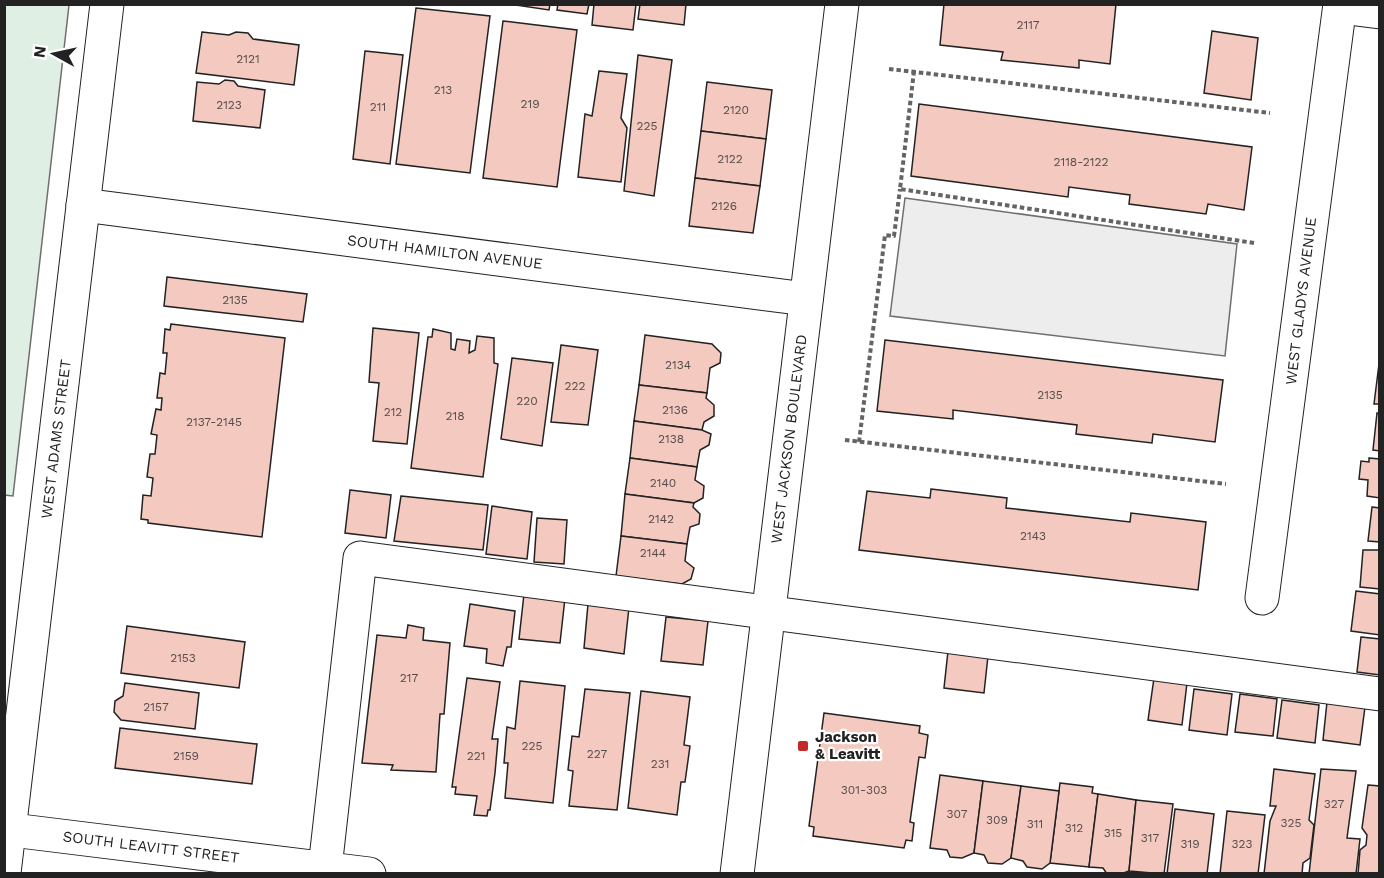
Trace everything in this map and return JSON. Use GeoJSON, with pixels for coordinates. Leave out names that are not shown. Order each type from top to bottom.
{"type":"FeatureCollection","features":[{"type":"Feature","properties":{"kind":"street","name":"WEST ADAMS STREET"},"geometry":{"type":"LineString","coordinates":[[4,873],[7,830],[107,4]]}},
{"type":"Feature","properties":{"kind":"street","name":"WEST JACKSON BOULEVARD"},"geometry":{"type":"LineString","coordinates":[[737,873],[842,4]]}},
{"type":"Feature","properties":{"kind":"street"},"geometry":{"type":"LineString","coordinates":[[1340,6],[1380,12]]}},
{"type":"Feature","properties":{"kind":"street","name":"WEST GLADYS AVENUE"},"geometry":{"type":"LineString","coordinates":[[1262,598],[1340,6]]}},
{"type":"Feature","properties":{"kind":"street","name":"SOUTH HAMILTON AVENUE"},"geometry":{"type":"LineString","coordinates":[[83,204],[806,299]]}},
{"type":"Feature","properties":{"kind":"street"},"geometry":{"type":"LineString","coordinates":[[325,868],[360,558],[1380,694]]}},
{"type":"Feature","properties":{"kind":"street","name":"SOUTH LEAVITT STREET"},"geometry":{"type":"LineString","coordinates":[[7,830],[369,873]]}},
{"type":"Feature","properties":{"kind":"path"},"geometry":{"type":"LineString","coordinates":[[889,69],[1270,113]]}},
{"type":"Feature","properties":{"kind":"path"},"geometry":{"type":"LineString","coordinates":[[859,442],[885,235],[894,236],[914,71]]}},
{"type":"Feature","properties":{"kind":"path"},"geometry":{"type":"LineString","coordinates":[[900,189],[1254,243]]}},
{"type":"Feature","properties":{"kind":"path"},"geometry":{"type":"LineString","coordinates":[[845,440],[1226,484]]}},
{"type":"Feature","properties":{"kind":"green space"},"geometry":{"type":"Polygon","coordinates":[[[5,4],[69,5],[13,496],[4,495],[5,4]]]}},
{"type":"Feature","properties":{"kind":"shaded area"},"geometry":{"type":"Polygon","coordinates":[[[905,198],[1237,244],[1225,356],[890,316],[905,198]]]}},
{"type":"Feature","properties":{"kind":"building"},"geometry":{"type":"Polygon","coordinates":[[[509,4],[550,4],[549,10],[509,4]]]}},
{"type":"Feature","properties":{"kind":"building"},"geometry":{"type":"Polygon","coordinates":[[[558,4],[589,4],[587,14],[557,10],[558,4]]]}},
{"type":"Feature","properties":{"kind":"building"},"geometry":{"type":"Polygon","coordinates":[[[594,4],[636,4],[633,30],[592,25],[594,4]]]}},
{"type":"Feature","properties":{"kind":"building"},"geometry":{"type":"Polygon","coordinates":[[[640,4],[686,4],[684,25],[638,19],[640,4]]]}},
{"type":"Feature","properties":{"kind":"building"},"geometry":{"type":"Polygon","coordinates":[[[944,4],[1116,4],[1110,64],[1079,60],[1079,68],[1001,60],[1003,52],[940,45],[944,4]]]}},
{"type":"Feature","properties":{"kind":"building"},"geometry":{"type":"Polygon","coordinates":[[[416,8],[490,16],[470,173],[396,164],[416,8]]]}},
{"type":"Feature","properties":{"kind":"building"},"geometry":{"type":"Polygon","coordinates":[[[503,21],[577,30],[557,187],[483,178],[503,21]]]}},
{"type":"Feature","properties":{"kind":"building"},"geometry":{"type":"Polygon","coordinates":[[[1212,31],[1258,38],[1251,100],[1204,93],[1212,31]]]}},
{"type":"Feature","properties":{"kind":"building"},"geometry":{"type":"Polygon","coordinates":[[[202,32],[229,35],[236,32],[248,33],[253,39],[299,45],[294,85],[196,73],[202,32]]]}},
{"type":"Feature","properties":{"kind":"building"},"geometry":{"type":"Polygon","coordinates":[[[365,51],[403,55],[390,164],[353,159],[365,51]]]}},
{"type":"Feature","properties":{"kind":"building"},"geometry":{"type":"Polygon","coordinates":[[[638,55],[672,60],[654,196],[624,191],[638,55]]]}},
{"type":"Feature","properties":{"kind":"building"},"geometry":{"type":"Polygon","coordinates":[[[599,71],[627,74],[621,118],[627,128],[621,182],[578,177],[585,114],[592,116],[599,71]]]}},
{"type":"Feature","properties":{"kind":"building"},"geometry":{"type":"Polygon","coordinates":[[[225,80],[234,81],[238,86],[265,90],[260,128],[193,121],[197,82],[219,84],[225,80]]]}},
{"type":"Feature","properties":{"kind":"building"},"geometry":{"type":"Polygon","coordinates":[[[707,82],[772,90],[766,139],[701,131],[707,82]]]}},
{"type":"Feature","properties":{"kind":"building"},"geometry":{"type":"Polygon","coordinates":[[[919,104],[1252,147],[1244,210],[1208,204],[1206,214],[1129,204],[1130,195],[1069,187],[1068,197],[911,176],[919,104]]]}},
{"type":"Feature","properties":{"kind":"building"},"geometry":{"type":"Polygon","coordinates":[[[701,131],[766,139],[760,186],[695,178],[701,131]]]}},
{"type":"Feature","properties":{"kind":"building"},"geometry":{"type":"Polygon","coordinates":[[[695,178],[760,186],[753,233],[689,226],[695,178]]]}},
{"type":"Feature","properties":{"kind":"building"},"geometry":{"type":"Polygon","coordinates":[[[167,277],[307,294],[303,322],[164,306],[167,277]]]}},
{"type":"Feature","properties":{"kind":"building"},"geometry":{"type":"Polygon","coordinates":[[[171,324],[285,338],[262,537],[148,523],[148,520],[141,519],[143,495],[151,496],[153,478],[147,477],[150,454],[155,454],[157,435],[151,434],[156,409],[161,410],[162,398],[157,398],[160,373],[165,374],[167,353],[163,353],[165,329],[170,330],[171,324]]]}},
{"type":"Feature","properties":{"kind":"building"},"geometry":{"type":"Polygon","coordinates":[[[373,328],[419,333],[407,444],[373,441],[379,383],[369,382],[373,328]]]}},
{"type":"Feature","properties":{"kind":"building"},"geometry":{"type":"Polygon","coordinates":[[[433,329],[451,333],[451,349],[455,350],[457,339],[470,341],[469,353],[475,350],[477,336],[494,338],[494,363],[498,364],[483,477],[411,468],[428,337],[432,337],[433,329]]]}},
{"type":"Feature","properties":{"kind":"building"},"geometry":{"type":"Polygon","coordinates":[[[645,335],[712,344],[721,353],[720,363],[710,368],[707,393],[639,385],[645,335]]]}},
{"type":"Feature","properties":{"kind":"building"},"geometry":{"type":"Polygon","coordinates":[[[885,340],[1223,380],[1215,442],[1153,434],[1152,443],[1076,434],[1077,425],[953,410],[953,419],[877,411],[885,340]]]}},
{"type":"Feature","properties":{"kind":"building"},"geometry":{"type":"Polygon","coordinates":[[[561,345],[598,350],[588,425],[551,422],[561,345]]]}},
{"type":"Feature","properties":{"kind":"building"},"geometry":{"type":"Polygon","coordinates":[[[512,358],[553,363],[542,446],[501,439],[512,358]]]}},
{"type":"Feature","properties":{"kind":"building"},"geometry":{"type":"Polygon","coordinates":[[[1379,364],[1380,404],[1374,404],[1379,364]]]}},
{"type":"Feature","properties":{"kind":"building"},"geometry":{"type":"Polygon","coordinates":[[[639,385],[707,393],[706,398],[714,405],[714,416],[704,422],[702,430],[634,421],[639,385]]]}},
{"type":"Feature","properties":{"kind":"building"},"geometry":{"type":"Polygon","coordinates":[[[1377,413],[1380,414],[1380,451],[1373,450],[1377,413]]]}},
{"type":"Feature","properties":{"kind":"building"},"geometry":{"type":"Polygon","coordinates":[[[634,421],[702,430],[711,434],[709,445],[700,450],[697,467],[630,458],[634,421]]]}},
{"type":"Feature","properties":{"kind":"building"},"geometry":{"type":"Polygon","coordinates":[[[630,458],[697,467],[695,480],[704,486],[703,498],[694,503],[625,494],[630,458]]]}},
{"type":"Feature","properties":{"kind":"building"},"geometry":{"type":"Polygon","coordinates":[[[1369,458],[1380,459],[1380,498],[1367,496],[1368,480],[1359,479],[1361,461],[1369,462],[1369,458]]]}},
{"type":"Feature","properties":{"kind":"building"},"geometry":{"type":"Polygon","coordinates":[[[931,489],[1007,498],[1006,508],[1130,522],[1131,513],[1206,522],[1198,590],[859,550],[867,491],[930,498],[931,489]]]}},
{"type":"Feature","properties":{"kind":"building"},"geometry":{"type":"Polygon","coordinates":[[[350,490],[391,495],[386,538],[345,533],[350,490]]]}},
{"type":"Feature","properties":{"kind":"building"},"geometry":{"type":"Polygon","coordinates":[[[625,494],[694,503],[693,507],[700,514],[699,524],[690,527],[687,544],[621,536],[625,494]]]}},
{"type":"Feature","properties":{"kind":"building"},"geometry":{"type":"Polygon","coordinates":[[[401,496],[488,505],[483,550],[394,541],[401,496]]]}},
{"type":"Feature","properties":{"kind":"building"},"geometry":{"type":"Polygon","coordinates":[[[492,506],[532,512],[527,559],[486,554],[492,506]]]}},
{"type":"Feature","properties":{"kind":"building"},"geometry":{"type":"Polygon","coordinates":[[[1372,507],[1380,508],[1380,542],[1368,541],[1372,507]]]}},
{"type":"Feature","properties":{"kind":"building"},"geometry":{"type":"Polygon","coordinates":[[[537,518],[567,520],[564,564],[534,562],[537,518]]]}},
{"type":"Feature","properties":{"kind":"building"},"geometry":{"type":"Polygon","coordinates":[[[621,536],[687,544],[685,561],[694,568],[691,579],[682,584],[616,576],[621,536]]]}},
{"type":"Feature","properties":{"kind":"building"},"geometry":{"type":"Polygon","coordinates":[[[1363,550],[1380,550],[1380,589],[1360,587],[1363,550]]]}},
{"type":"Feature","properties":{"kind":"building"},"geometry":{"type":"Polygon","coordinates":[[[1356,591],[1380,594],[1380,635],[1351,631],[1356,591]]]}},
{"type":"Feature","properties":{"kind":"building"},"geometry":{"type":"Polygon","coordinates":[[[524,594],[565,598],[560,643],[519,639],[524,594]]]}},
{"type":"Feature","properties":{"kind":"building"},"geometry":{"type":"Polygon","coordinates":[[[470,604],[515,611],[511,647],[507,647],[503,666],[486,663],[487,649],[464,646],[470,604]]]}},
{"type":"Feature","properties":{"kind":"building"},"geometry":{"type":"Polygon","coordinates":[[[588,604],[629,607],[624,654],[584,648],[588,604]]]}},
{"type":"Feature","properties":{"kind":"building"},"geometry":{"type":"Polygon","coordinates":[[[666,617],[708,621],[703,665],[661,661],[666,617]]]}},
{"type":"Feature","properties":{"kind":"building"},"geometry":{"type":"Polygon","coordinates":[[[408,625],[424,628],[423,640],[450,643],[444,714],[440,714],[436,772],[391,770],[393,765],[362,763],[377,635],[406,638],[408,625]]]}},
{"type":"Feature","properties":{"kind":"building"},"geometry":{"type":"Polygon","coordinates":[[[127,626],[245,642],[239,688],[121,673],[127,626]]]}},
{"type":"Feature","properties":{"kind":"building"},"geometry":{"type":"Polygon","coordinates":[[[1361,637],[1380,639],[1380,675],[1357,672],[1361,637]]]}},
{"type":"Feature","properties":{"kind":"building"},"geometry":{"type":"Polygon","coordinates":[[[948,651],[988,656],[984,693],[944,688],[948,651]]]}},
{"type":"Feature","properties":{"kind":"building"},"geometry":{"type":"Polygon","coordinates":[[[467,678],[500,682],[492,739],[498,739],[495,773],[490,810],[487,816],[474,815],[477,796],[455,794],[456,787],[452,787],[467,678]]]}},
{"type":"Feature","properties":{"kind":"building"},"geometry":{"type":"Polygon","coordinates":[[[1154,678],[1187,683],[1182,725],[1148,720],[1154,678]]]}},
{"type":"Feature","properties":{"kind":"building"},"geometry":{"type":"Polygon","coordinates":[[[520,681],[565,686],[553,803],[505,798],[508,763],[504,763],[507,727],[515,729],[520,681]]]}},
{"type":"Feature","properties":{"kind":"building"},"geometry":{"type":"Polygon","coordinates":[[[125,683],[199,693],[195,729],[121,720],[114,712],[115,701],[123,696],[125,683]]]}},
{"type":"Feature","properties":{"kind":"building"},"geometry":{"type":"Polygon","coordinates":[[[585,689],[630,693],[617,810],[569,806],[573,771],[568,770],[572,736],[579,737],[585,689]]]}},
{"type":"Feature","properties":{"kind":"building"},"geometry":{"type":"Polygon","coordinates":[[[1194,689],[1232,694],[1227,735],[1189,730],[1194,689]]]}},
{"type":"Feature","properties":{"kind":"building"},"geometry":{"type":"Polygon","coordinates":[[[641,691],[690,697],[684,745],[690,746],[685,782],[681,782],[677,815],[628,808],[641,691]]]}},
{"type":"Feature","properties":{"kind":"building"},"geometry":{"type":"Polygon","coordinates":[[[1240,694],[1277,699],[1273,736],[1235,732],[1240,694]]]}},
{"type":"Feature","properties":{"kind":"building"},"geometry":{"type":"Polygon","coordinates":[[[1282,700],[1319,705],[1315,743],[1277,738],[1282,700]]]}},
{"type":"Feature","properties":{"kind":"building"},"geometry":{"type":"Polygon","coordinates":[[[1327,702],[1365,707],[1360,745],[1323,740],[1327,702]]]}},
{"type":"Feature","properties":{"kind":"building"},"geometry":{"type":"Polygon","coordinates":[[[824,713],[920,726],[919,733],[928,735],[925,758],[919,757],[910,822],[914,823],[912,841],[906,840],[904,848],[813,836],[814,827],[809,826],[824,713]]]}},
{"type":"Feature","properties":{"kind":"building"},"geometry":{"type":"Polygon","coordinates":[[[120,728],[257,744],[252,784],[115,768],[120,728]]]}},
{"type":"Feature","properties":{"kind":"building"},"geometry":{"type":"Polygon","coordinates":[[[1274,769],[1315,774],[1309,820],[1314,825],[1310,858],[1303,863],[1302,874],[1264,874],[1270,821],[1276,806],[1270,806],[1274,769]]]}},
{"type":"Feature","properties":{"kind":"building"},"geometry":{"type":"Polygon","coordinates":[[[1321,769],[1356,771],[1347,838],[1360,839],[1356,874],[1309,874],[1321,769]]]}},
{"type":"Feature","properties":{"kind":"building"},"geometry":{"type":"Polygon","coordinates":[[[940,775],[983,781],[974,853],[962,858],[950,857],[947,850],[930,848],[940,775]]]}},
{"type":"Feature","properties":{"kind":"building"},"geometry":{"type":"Polygon","coordinates":[[[983,781],[1021,786],[1011,858],[1002,864],[988,863],[984,855],[974,853],[983,781]]]}},
{"type":"Feature","properties":{"kind":"building"},"geometry":{"type":"Polygon","coordinates":[[[1060,783],[1093,787],[1092,793],[1098,794],[1089,867],[1050,863],[1060,783]]]}},
{"type":"Feature","properties":{"kind":"building"},"geometry":{"type":"Polygon","coordinates":[[[1368,785],[1380,786],[1380,874],[1358,874],[1360,850],[1366,845],[1367,835],[1362,828],[1368,785]]]}},
{"type":"Feature","properties":{"kind":"building"},"geometry":{"type":"Polygon","coordinates":[[[1021,786],[1059,791],[1050,863],[1042,869],[1027,867],[1023,861],[1011,858],[1021,786]]]}},
{"type":"Feature","properties":{"kind":"building"},"geometry":{"type":"Polygon","coordinates":[[[1098,794],[1136,800],[1129,871],[1121,874],[1107,874],[1103,868],[1089,867],[1098,794]]]}},
{"type":"Feature","properties":{"kind":"building"},"geometry":{"type":"Polygon","coordinates":[[[1136,800],[1173,804],[1164,874],[1129,871],[1136,800]]]}},
{"type":"Feature","properties":{"kind":"building"},"geometry":{"type":"Polygon","coordinates":[[[1175,809],[1214,814],[1207,874],[1167,874],[1175,809]]]}},
{"type":"Feature","properties":{"kind":"building"},"geometry":{"type":"Polygon","coordinates":[[[1227,811],[1265,815],[1258,874],[1220,874],[1227,811]]]}},
{"type":"Feature","properties":{"kind":"place","name":"Jackson & Leavitt"},"geometry":{"type":"Point","coordinates":[803,746]}}]}
